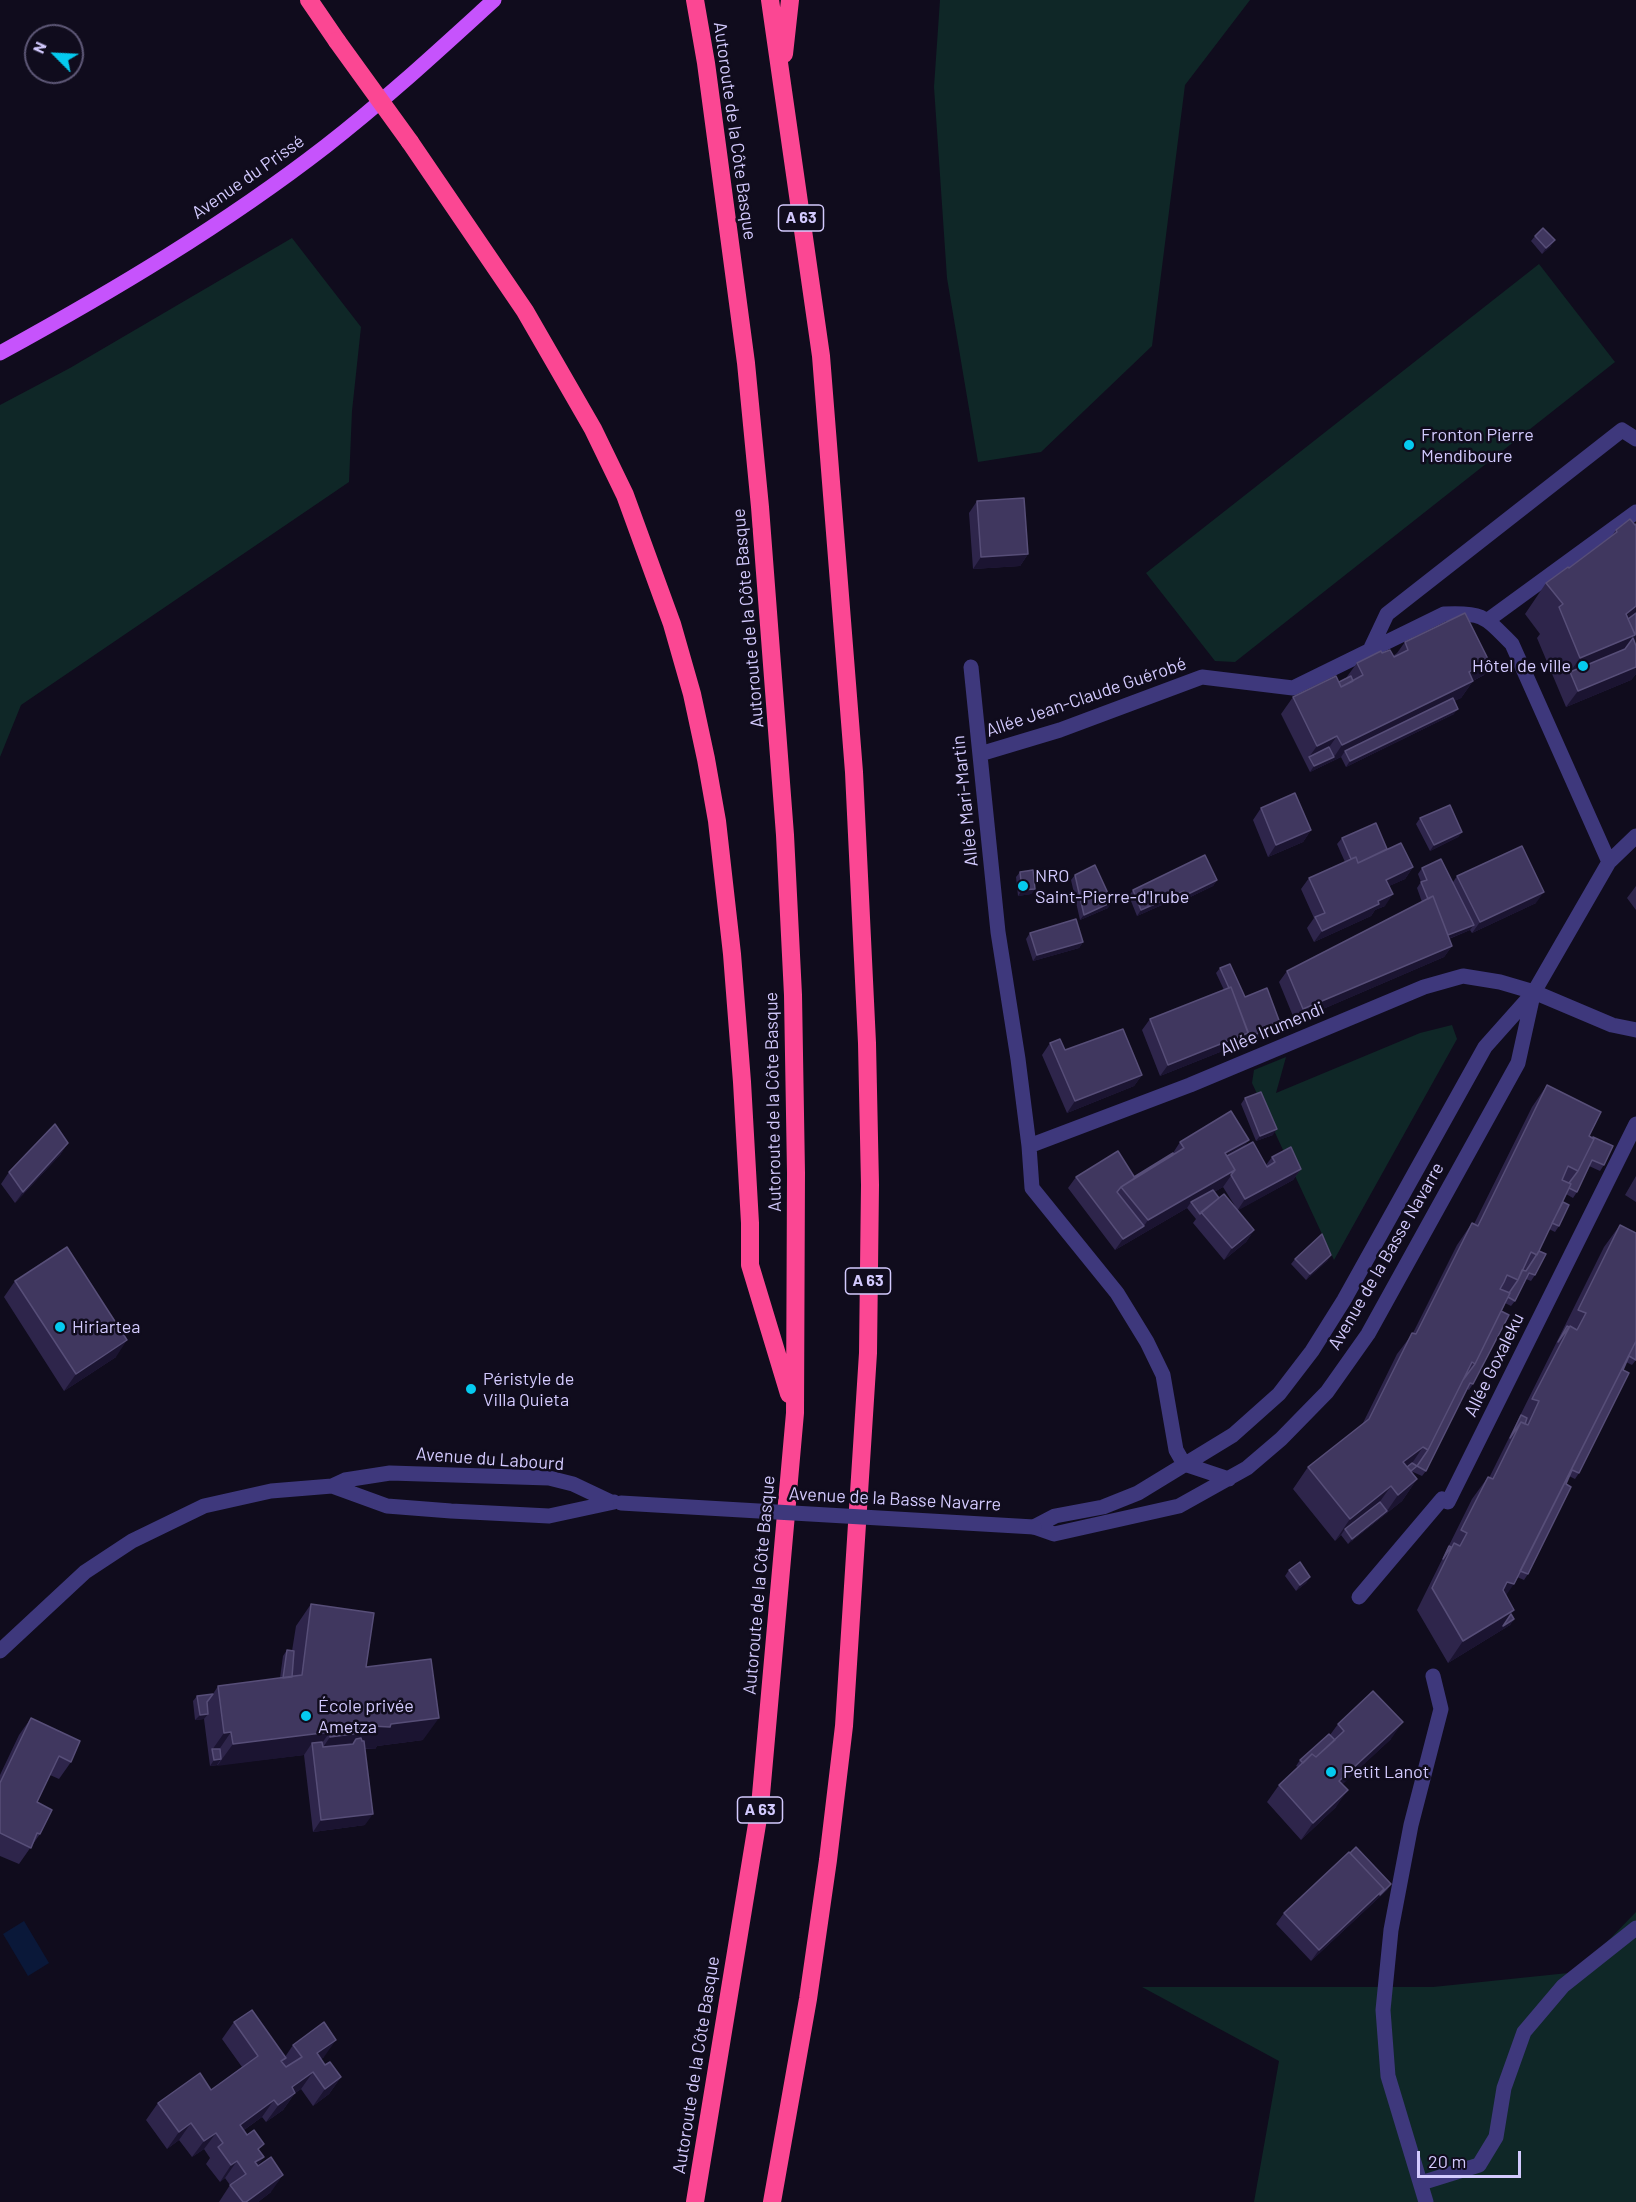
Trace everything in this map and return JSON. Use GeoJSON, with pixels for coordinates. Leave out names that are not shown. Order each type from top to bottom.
{"type":"FeatureCollection","features":[{"type":"Feature","properties":{"kind":"highway"},"geometry":{"type":"LineString","coordinates":[[309,0],[410,142],[525,311],[592,429],[625,495],[672,624],[692,694],[717,821],[732,954],[742,1082],[750,1223],[750,1265],[795,1413]]}},
{"type":"Feature","properties":{"kind":"highway","name":"Autoroute de la Côte Basque"},"geometry":{"type":"LineString","coordinates":[[694,0],[706,63],[746,363],[774,671],[793,995],[796,1173],[795,1413],[760,1806],[695,2202]]}},
{"type":"Feature","properties":{"kind":"highway","name":"A 63"},"geometry":{"type":"LineString","coordinates":[[770,0],[822,368],[854,772],[867,1043],[870,1185],[867,1353],[844,1726],[808,1999],[772,2202]]}},
{"type":"Feature","properties":{"kind":"highway"},"geometry":{"type":"LineString","coordinates":[[781,80],[790,0]]}},
{"type":"Feature","properties":{"kind":"main road","name":"Avenue du Prissé"},"geometry":{"type":"LineString","coordinates":[[0,353],[78,310],[203,234],[326,146],[437,52],[494,0]]}},
{"type":"Feature","properties":{"kind":"street"},"geometry":{"type":"LineString","coordinates":[[1370,650],[1387,614],[1622,430],[1636,439]]}},
{"type":"Feature","properties":{"kind":"street"},"geometry":{"type":"LineString","coordinates":[[1609,862],[1512,644],[1488,620],[1636,512]]}},
{"type":"Feature","properties":{"kind":"street","name":"Allée Jean-Claude Guérobé"},"geometry":{"type":"LineString","coordinates":[[980,754],[1059,730],[1202,676],[1293,688],[1444,614],[1469,612],[1488,620]]}},
{"type":"Feature","properties":{"kind":"street","name":"Allée Mari-Martin"},"geometry":{"type":"LineString","coordinates":[[971,667],[998,932],[1018,1059],[1032,1188],[1117,1293],[1147,1342],[1163,1376],[1176,1450],[1184,1464]]}},
{"type":"Feature","properties":{"kind":"street","name":"Avenue de la Basse Navarre"},"geometry":{"type":"LineString","coordinates":[[1034,1527],[1055,1516],[1104,1507],[1138,1493],[1233,1435],[1279,1394],[1312,1351],[1344,1300],[1485,1047],[1534,992],[1609,862],[1636,836]]}},
{"type":"Feature","properties":{"kind":"street","name":"Allée Irumendi"},"geometry":{"type":"LineString","coordinates":[[1029,1146],[1190,1085],[1424,987],[1463,976],[1500,982],[1534,992],[1612,1025],[1636,1030]]}},
{"type":"Feature","properties":{"kind":"street","name":"Avenue de la Basse Navarre"},"geometry":{"type":"LineString","coordinates":[[611,1502],[1034,1527],[1054,1534],[1179,1506],[1229,1479],[1247,1468],[1281,1439],[1327,1392],[1368,1334],[1518,1063],[1534,992]]}},
{"type":"Feature","properties":{"kind":"street","name":"Allée Goxaleku"},"geometry":{"type":"LineString","coordinates":[[1359,1598],[1442,1499],[1448,1502],[1636,1124]]}},
{"type":"Feature","properties":{"kind":"street"},"geometry":{"type":"LineString","coordinates":[[1184,1464],[1229,1479]]}},
{"type":"Feature","properties":{"kind":"street","name":"Avenue du Labourd"},"geometry":{"type":"LineString","coordinates":[[0,1651],[85,1572],[132,1541],[204,1506],[271,1491],[332,1486],[345,1480],[390,1473],[549,1478],[573,1484],[611,1502]]}},
{"type":"Feature","properties":{"kind":"street","name":"Avenue du Labourd"},"geometry":{"type":"LineString","coordinates":[[332,1486],[387,1506],[407,1509],[549,1516],[572,1513],[611,1502]]}},
{"type":"Feature","properties":{"kind":"street"},"geometry":{"type":"LineString","coordinates":[[1426,2202],[1388,2076],[1383,2010],[1392,1930],[1411,1825],[1441,1709],[1433,1676]]}},
{"type":"Feature","properties":{"kind":"street"},"geometry":{"type":"LineString","coordinates":[[1420,2183],[1479,2165],[1496,2137],[1504,2088],[1524,2032],[1563,1986],[1636,1929]]}},
{"type":"Feature","properties":{"kind":"green space"},"geometry":{"type":"Polygon","coordinates":[[[940,0],[1250,0],[1185,85],[1152,346],[1041,452],[978,462],[947,278],[934,87],[940,0]]]}},
{"type":"Feature","properties":{"kind":"green space"},"geometry":{"type":"Polygon","coordinates":[[[292,238],[361,327],[352,411],[349,482],[21,705],[0,757],[0,405],[70,368],[292,238]]]}},
{"type":"Feature","properties":{"kind":"green space","name":"Fronton Pierre Mendiboure"},"geometry":{"type":"Polygon","coordinates":[[[1539,264],[1615,362],[1235,662],[1215,661],[1146,573],[1539,264]]]}},
{"type":"Feature","properties":{"kind":"green space"},"geometry":{"type":"Polygon","coordinates":[[[1452,1025],[1457,1039],[1334,1260],[1252,1083],[1254,1070],[1286,1057],[1276,1093],[1420,1033],[1452,1025]]]}},
{"type":"Feature","properties":{"kind":"green space"},"geometry":{"type":"Polygon","coordinates":[[[1636,1912],[1636,2202],[1254,2202],[1279,2061],[1142,1987],[1433,1987],[1578,1972],[1636,1912]]]}},
{"type":"Feature","properties":{"kind":"water"},"geometry":{"type":"Polygon","coordinates":[[[24,1921],[49,1963],[28,1976],[3,1934],[24,1921]]]}},
{"type":"Feature","properties":{"kind":"building"},"geometry":{"type":"Polygon","coordinates":[[[1543,228],[1555,240],[1546,248],[1535,236],[1543,228]]]}},
{"type":"Feature","properties":{"kind":"building"},"geometry":{"type":"Polygon","coordinates":[[[1024,498],[1028,554],[981,557],[977,501],[1024,498]]]}},
{"type":"Feature","properties":{"kind":"building"},"geometry":{"type":"Polygon","coordinates":[[[1630,519],[1636,524],[1636,606],[1626,614],[1635,635],[1580,658],[1559,607],[1563,604],[1546,583],[1617,532],[1616,530],[1630,519]]]}},
{"type":"Feature","properties":{"kind":"building"},"geometry":{"type":"Polygon","coordinates":[[[1465,613],[1489,661],[1469,672],[1473,681],[1342,745],[1337,736],[1317,746],[1293,697],[1336,676],[1341,687],[1363,675],[1357,663],[1381,651],[1382,653],[1390,650],[1394,657],[1408,650],[1405,642],[1465,613]]]}},
{"type":"Feature","properties":{"kind":"building"},"geometry":{"type":"Polygon","coordinates":[[[1636,613],[1636,634],[1635,634],[1628,619],[1636,613]]]}},
{"type":"Feature","properties":{"kind":"building"},"geometry":{"type":"Polygon","coordinates":[[[1633,638],[1636,646],[1636,667],[1578,691],[1570,672],[1625,649],[1633,638]]]}},
{"type":"Feature","properties":{"kind":"building"},"geometry":{"type":"Polygon","coordinates":[[[1351,676],[1353,681],[1341,687],[1339,682],[1351,676]]]}},
{"type":"Feature","properties":{"kind":"building"},"geometry":{"type":"Polygon","coordinates":[[[1453,698],[1458,709],[1350,761],[1345,751],[1453,698]]]}},
{"type":"Feature","properties":{"kind":"building"},"geometry":{"type":"Polygon","coordinates":[[[1329,747],[1334,757],[1314,766],[1309,757],[1329,747]]]}},
{"type":"Feature","properties":{"kind":"building"},"geometry":{"type":"Polygon","coordinates":[[[1295,793],[1311,830],[1276,845],[1261,808],[1295,793]]]}},
{"type":"Feature","properties":{"kind":"building"},"geometry":{"type":"Polygon","coordinates":[[[1450,805],[1462,832],[1434,845],[1420,818],[1450,805]]]}},
{"type":"Feature","properties":{"kind":"building"},"geometry":{"type":"Polygon","coordinates":[[[1376,823],[1387,849],[1358,863],[1356,857],[1351,859],[1342,838],[1376,823]]]}},
{"type":"Feature","properties":{"kind":"building"},"geometry":{"type":"Polygon","coordinates":[[[1401,843],[1413,867],[1386,880],[1393,894],[1378,901],[1379,904],[1322,931],[1315,917],[1325,913],[1309,878],[1356,857],[1358,863],[1401,843]]]}},
{"type":"Feature","properties":{"kind":"building"},"geometry":{"type":"Polygon","coordinates":[[[1522,846],[1544,892],[1480,922],[1457,876],[1522,846]]]}},
{"type":"Feature","properties":{"kind":"building"},"geometry":{"type":"Polygon","coordinates":[[[1205,855],[1217,880],[1186,895],[1184,891],[1141,910],[1133,890],[1205,855]]]}},
{"type":"Feature","properties":{"kind":"building"},"geometry":{"type":"Polygon","coordinates":[[[1441,859],[1474,925],[1448,935],[1433,896],[1428,899],[1421,882],[1427,880],[1422,868],[1441,859]]]}},
{"type":"Feature","properties":{"kind":"building"},"geometry":{"type":"Polygon","coordinates":[[[1095,865],[1112,902],[1084,915],[1075,875],[1095,865]]]}},
{"type":"Feature","properties":{"kind":"building"},"geometry":{"type":"Polygon","coordinates":[[[1033,870],[1035,889],[1022,890],[1020,872],[1033,870]]]}},
{"type":"Feature","properties":{"kind":"building"},"geometry":{"type":"Polygon","coordinates":[[[1433,896],[1452,946],[1303,1009],[1287,971],[1433,896]]]}},
{"type":"Feature","properties":{"kind":"building"},"geometry":{"type":"Polygon","coordinates":[[[1076,919],[1083,942],[1037,955],[1030,933],[1076,919]]]}},
{"type":"Feature","properties":{"kind":"building"},"geometry":{"type":"Polygon","coordinates":[[[1230,964],[1245,997],[1267,988],[1280,1023],[1250,1037],[1231,987],[1229,988],[1220,968],[1230,964]]]}},
{"type":"Feature","properties":{"kind":"building"},"geometry":{"type":"Polygon","coordinates":[[[1231,987],[1248,1033],[1168,1065],[1150,1019],[1231,987]]]}},
{"type":"Feature","properties":{"kind":"building"},"geometry":{"type":"Polygon","coordinates":[[[1123,1029],[1142,1075],[1075,1101],[1050,1043],[1060,1039],[1065,1050],[1123,1029]]]}},
{"type":"Feature","properties":{"kind":"building"},"geometry":{"type":"Polygon","coordinates":[[[1547,1085],[1601,1112],[1589,1136],[1594,1139],[1578,1171],[1568,1166],[1562,1180],[1571,1184],[1537,1255],[1531,1252],[1518,1280],[1507,1275],[1500,1289],[1510,1293],[1475,1364],[1472,1362],[1428,1450],[1423,1447],[1403,1462],[1417,1479],[1398,1495],[1391,1486],[1350,1519],[1308,1467],[1369,1419],[1412,1333],[1416,1334],[1472,1223],[1478,1226],[1547,1085]]]}},
{"type":"Feature","properties":{"kind":"building"},"geometry":{"type":"Polygon","coordinates":[[[1261,1092],[1277,1129],[1260,1136],[1245,1098],[1261,1092]]]}},
{"type":"Feature","properties":{"kind":"building"},"geometry":{"type":"Polygon","coordinates":[[[1231,1111],[1249,1140],[1225,1153],[1235,1170],[1148,1220],[1121,1187],[1184,1148],[1180,1142],[1231,1111]]]}},
{"type":"Feature","properties":{"kind":"building"},"geometry":{"type":"Polygon","coordinates":[[[55,1124],[68,1143],[23,1192],[9,1172],[55,1124]]]}},
{"type":"Feature","properties":{"kind":"building"},"geometry":{"type":"Polygon","coordinates":[[[1593,1137],[1613,1146],[1604,1165],[1592,1160],[1577,1192],[1569,1188],[1571,1184],[1569,1183],[1578,1171],[1593,1137]]]}},
{"type":"Feature","properties":{"kind":"building"},"geometry":{"type":"Polygon","coordinates":[[[1253,1142],[1267,1167],[1275,1162],[1272,1157],[1291,1147],[1301,1169],[1245,1199],[1231,1175],[1235,1170],[1227,1156],[1253,1142]]]}},
{"type":"Feature","properties":{"kind":"building"},"geometry":{"type":"Polygon","coordinates":[[[1118,1151],[1135,1178],[1117,1192],[1144,1226],[1123,1239],[1076,1177],[1118,1151]]]}},
{"type":"Feature","properties":{"kind":"building"},"geometry":{"type":"Polygon","coordinates":[[[1173,1153],[1173,1155],[1134,1177],[1173,1153]]]}},
{"type":"Feature","properties":{"kind":"building"},"geometry":{"type":"Polygon","coordinates":[[[1213,1190],[1219,1198],[1200,1214],[1191,1202],[1213,1190]]]}},
{"type":"Feature","properties":{"kind":"building"},"geometry":{"type":"Polygon","coordinates":[[[1224,1194],[1254,1230],[1232,1248],[1201,1212],[1224,1194]]]}},
{"type":"Feature","properties":{"kind":"building"},"geometry":{"type":"Polygon","coordinates":[[[1563,1202],[1569,1205],[1559,1226],[1552,1223],[1563,1202]]]}},
{"type":"Feature","properties":{"kind":"building"},"geometry":{"type":"Polygon","coordinates":[[[1620,1225],[1636,1233],[1636,1341],[1514,1584],[1507,1582],[1503,1590],[1514,1610],[1463,1641],[1432,1588],[1454,1543],[1460,1546],[1467,1533],[1461,1530],[1488,1477],[1493,1479],[1521,1422],[1528,1425],[1539,1401],[1532,1399],[1570,1326],[1577,1330],[1586,1313],[1578,1310],[1620,1225]]]}},
{"type":"Feature","properties":{"kind":"building"},"geometry":{"type":"Polygon","coordinates":[[[1322,1234],[1331,1255],[1310,1274],[1295,1259],[1322,1234]]]}},
{"type":"Feature","properties":{"kind":"building","name":"Hiriartea"},"geometry":{"type":"Polygon","coordinates":[[[67,1247],[127,1340],[76,1374],[15,1281],[67,1247]]]}},
{"type":"Feature","properties":{"kind":"building"},"geometry":{"type":"Polygon","coordinates":[[[1539,1251],[1546,1254],[1535,1275],[1529,1273],[1515,1301],[1508,1297],[1522,1270],[1526,1271],[1539,1251]]]}},
{"type":"Feature","properties":{"kind":"building"},"geometry":{"type":"Polygon","coordinates":[[[1501,1311],[1509,1315],[1473,1384],[1470,1383],[1426,1471],[1417,1466],[1428,1450],[1463,1380],[1475,1364],[1501,1311]]]}},
{"type":"Feature","properties":{"kind":"building"},"geometry":{"type":"Polygon","coordinates":[[[1636,1341],[1636,1360],[1629,1356],[1623,1370],[1629,1373],[1579,1473],[1572,1470],[1566,1484],[1571,1487],[1528,1574],[1520,1571],[1636,1341]]]}},
{"type":"Feature","properties":{"kind":"building"},"geometry":{"type":"Polygon","coordinates":[[[1521,1415],[1527,1418],[1525,1424],[1521,1422],[1510,1438],[1521,1415]]]}},
{"type":"Feature","properties":{"kind":"building"},"geometry":{"type":"Polygon","coordinates":[[[1412,1463],[1417,1466],[1411,1471],[1407,1467],[1412,1463]]]}},
{"type":"Feature","properties":{"kind":"building"},"geometry":{"type":"Polygon","coordinates":[[[1380,1502],[1387,1511],[1352,1539],[1345,1529],[1380,1502]]]}},
{"type":"Feature","properties":{"kind":"building"},"geometry":{"type":"Polygon","coordinates":[[[1300,1562],[1310,1577],[1300,1585],[1289,1570],[1300,1562]]]}},
{"type":"Feature","properties":{"kind":"building"},"geometry":{"type":"Polygon","coordinates":[[[311,1604],[374,1613],[366,1667],[431,1659],[439,1718],[391,1724],[390,1727],[371,1726],[359,1729],[360,1733],[330,1737],[330,1732],[233,1744],[231,1732],[224,1733],[218,1686],[302,1675],[311,1604]]]}},
{"type":"Feature","properties":{"kind":"building"},"geometry":{"type":"Polygon","coordinates":[[[1511,1614],[1514,1619],[1503,1626],[1511,1614]]]}},
{"type":"Feature","properties":{"kind":"building"},"geometry":{"type":"Polygon","coordinates":[[[287,1650],[294,1651],[292,1677],[283,1678],[287,1650]]]}},
{"type":"Feature","properties":{"kind":"building","name":"Petit Lanot"},"geometry":{"type":"Polygon","coordinates":[[[1373,1691],[1403,1722],[1339,1781],[1348,1790],[1313,1823],[1279,1785],[1312,1754],[1316,1757],[1344,1731],[1338,1724],[1373,1691]]]}},
{"type":"Feature","properties":{"kind":"building"},"geometry":{"type":"Polygon","coordinates":[[[213,1694],[207,1702],[208,1714],[200,1715],[197,1696],[213,1694]]]}},
{"type":"Feature","properties":{"kind":"building"},"geometry":{"type":"Polygon","coordinates":[[[31,1718],[80,1741],[71,1762],[59,1756],[37,1802],[52,1810],[40,1834],[37,1833],[31,1848],[0,1833],[0,1783],[31,1718]]]}},
{"type":"Feature","properties":{"kind":"building"},"geometry":{"type":"Polygon","coordinates":[[[1329,1734],[1335,1740],[1316,1757],[1312,1754],[1303,1763],[1300,1760],[1329,1734]]]}},
{"type":"Feature","properties":{"kind":"building"},"geometry":{"type":"Polygon","coordinates":[[[361,1738],[364,1741],[373,1814],[321,1820],[312,1743],[322,1742],[323,1747],[353,1744],[356,1739],[361,1738]]]}},
{"type":"Feature","properties":{"kind":"building"},"geometry":{"type":"Polygon","coordinates":[[[212,1749],[220,1749],[221,1759],[214,1760],[212,1749]]]}},
{"type":"Feature","properties":{"kind":"building"},"geometry":{"type":"Polygon","coordinates":[[[1356,1847],[1391,1884],[1380,1895],[1384,1889],[1350,1853],[1356,1847]]]}},
{"type":"Feature","properties":{"kind":"building"},"geometry":{"type":"Polygon","coordinates":[[[1349,1852],[1384,1889],[1319,1950],[1284,1913],[1349,1852]]]}},
{"type":"Feature","properties":{"kind":"building"},"geometry":{"type":"Polygon","coordinates":[[[252,2010],[286,2058],[281,2061],[286,2067],[302,2057],[293,2045],[324,2022],[336,2040],[317,2053],[325,2065],[330,2062],[341,2077],[325,2089],[313,2072],[292,2087],[295,2093],[278,2105],[274,2100],[240,2125],[247,2135],[254,2130],[264,2144],[258,2149],[264,2157],[255,2162],[258,2166],[271,2157],[283,2175],[243,2202],[230,2185],[246,2174],[237,2161],[231,2165],[218,2147],[223,2143],[216,2133],[204,2141],[191,2123],[179,2132],[158,2103],[200,2073],[211,2090],[258,2056],[234,2022],[252,2010]]]}},
{"type":"Feature","properties":{"kind":"place","name":"Fronton Pierre Mendiboure"},"geometry":{"type":"Point","coordinates":[1409,445]}},
{"type":"Feature","properties":{"kind":"place","name":"Hôtel de ville"},"geometry":{"type":"Point","coordinates":[1583,666]}},
{"type":"Feature","properties":{"kind":"place","name":"NRO Saint-Pierre-d'Irube"},"geometry":{"type":"Point","coordinates":[1023,886]}},
{"type":"Feature","properties":{"kind":"place","name":"Hiriartea"},"geometry":{"type":"Point","coordinates":[60,1327]}},
{"type":"Feature","properties":{"kind":"place","name":"Péristyle de Villa Quieta"},"geometry":{"type":"Point","coordinates":[471,1389]}},
{"type":"Feature","properties":{"kind":"place","name":"École privée Ametza"},"geometry":{"type":"Point","coordinates":[306,1716]}},
{"type":"Feature","properties":{"kind":"place","name":"Petit Lanot"},"geometry":{"type":"Point","coordinates":[1331,1772]}}]}
